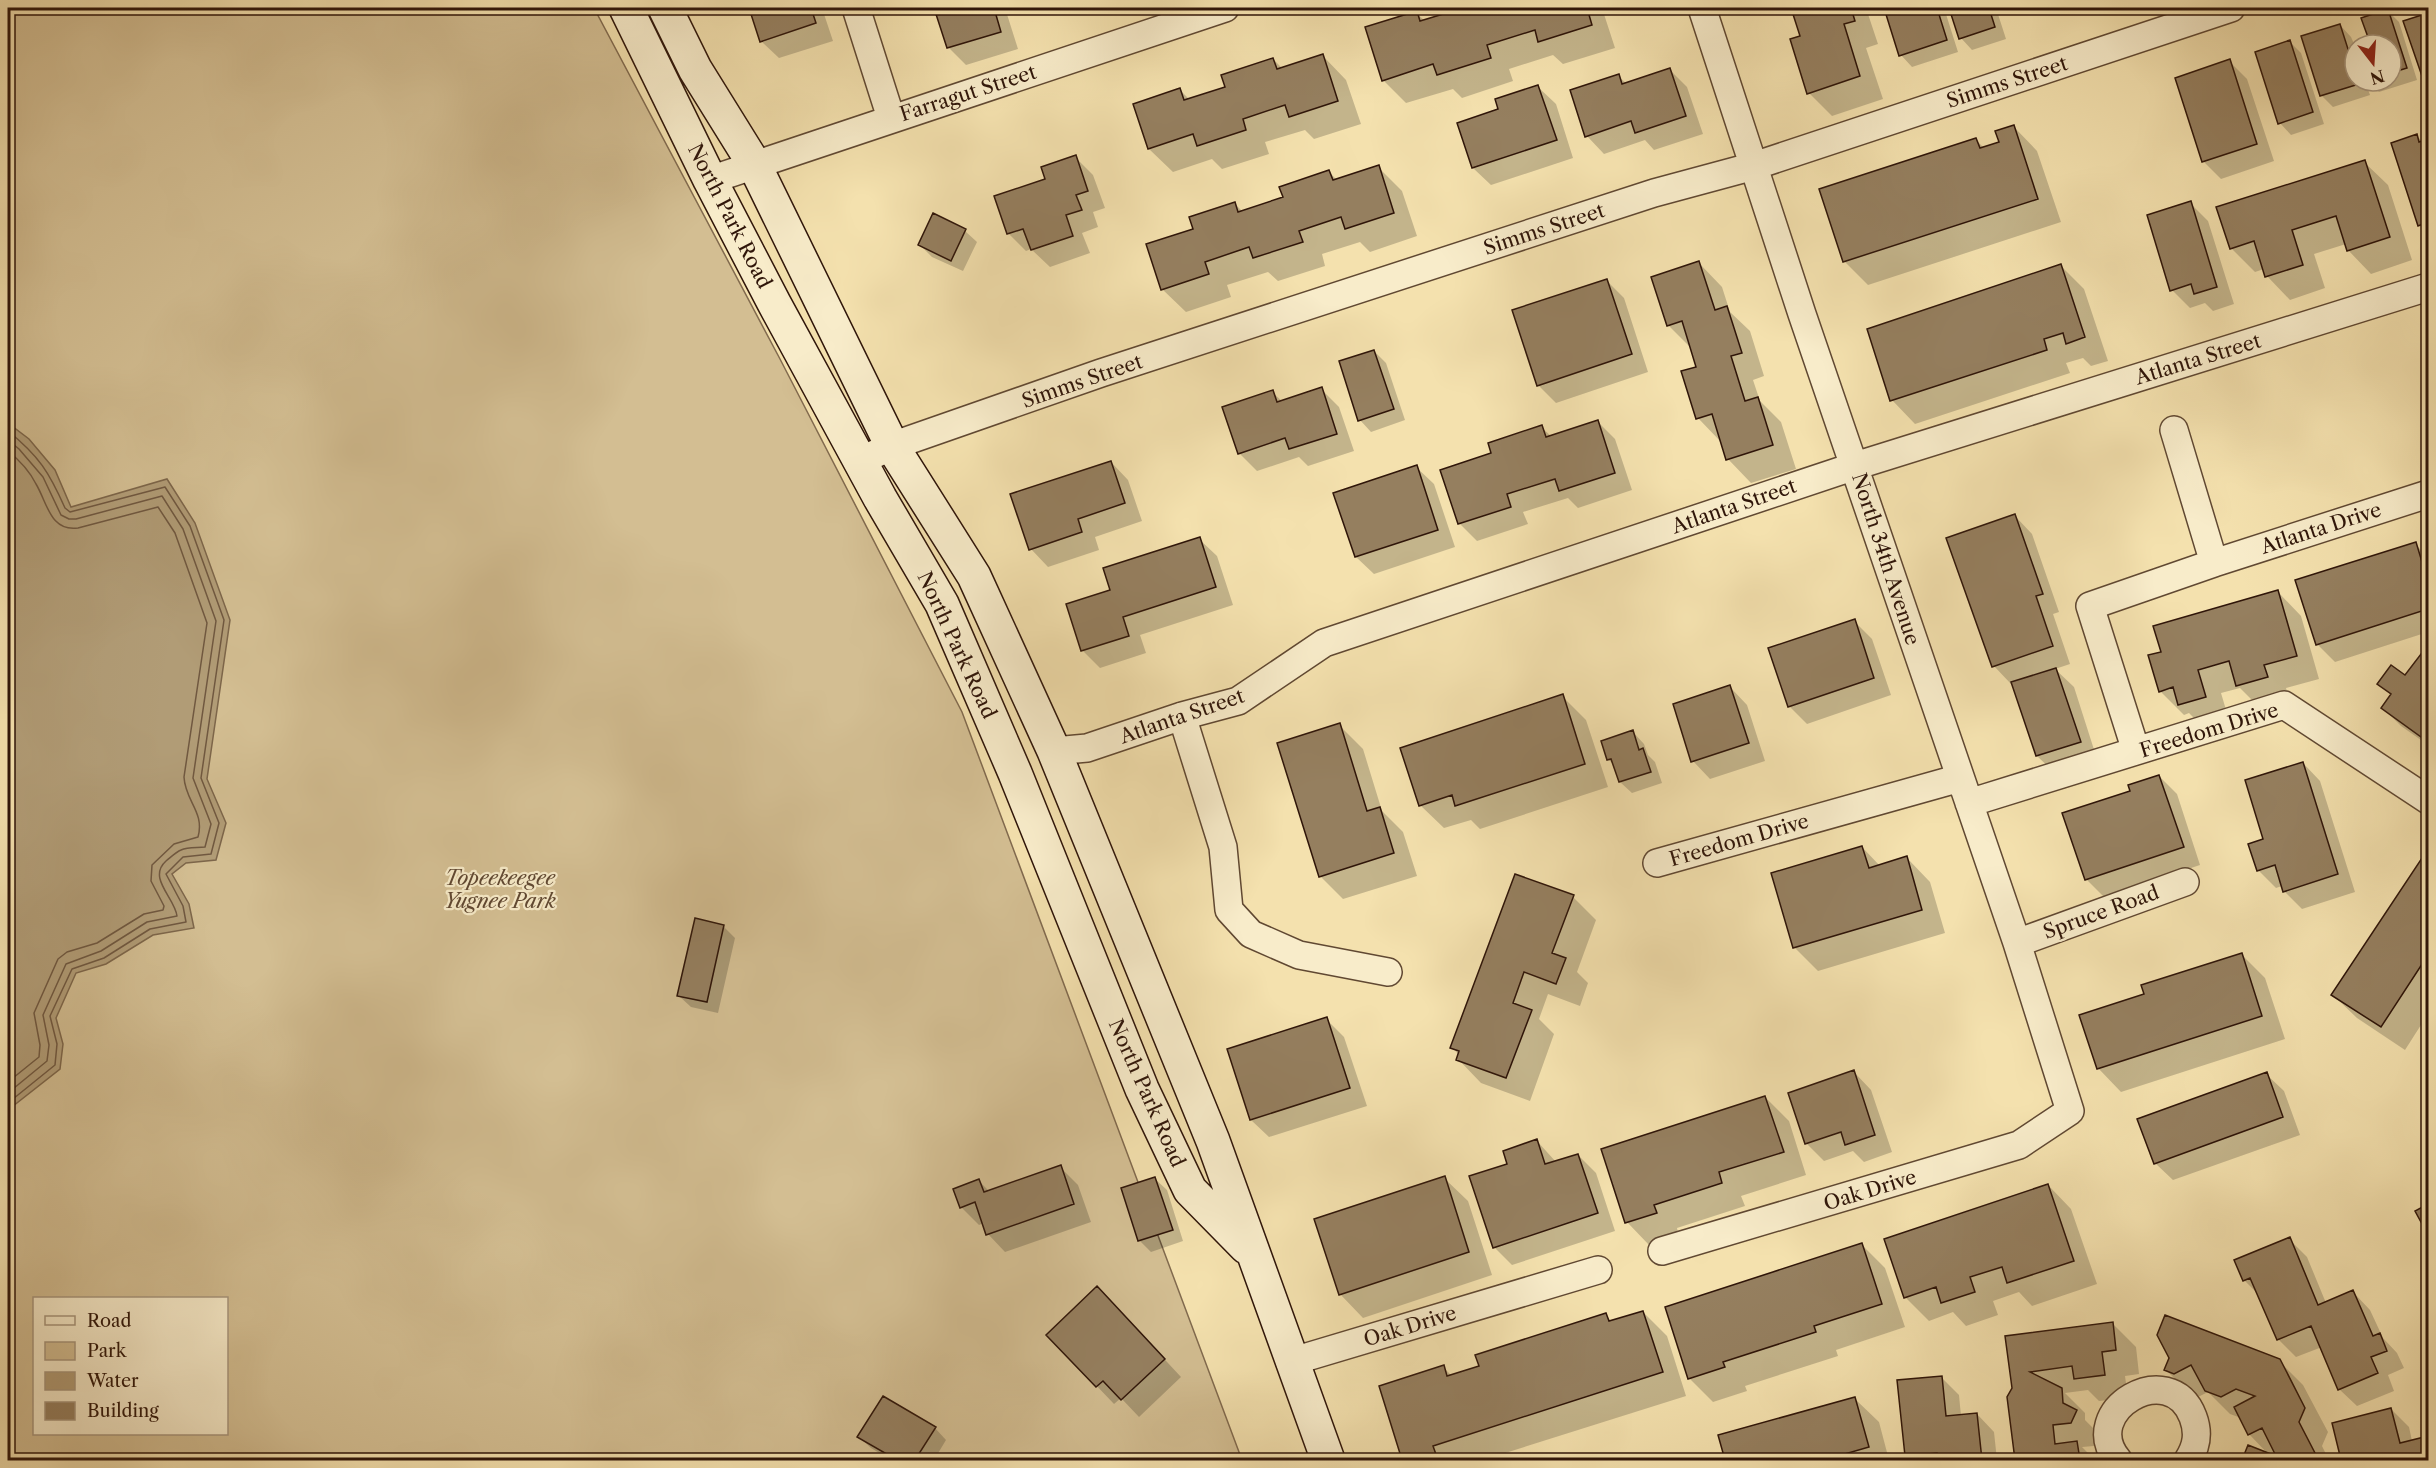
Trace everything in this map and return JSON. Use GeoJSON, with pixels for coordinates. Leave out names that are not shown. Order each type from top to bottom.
{"type":"FeatureCollection","features":[{"type":"Feature","properties":{"kind":"street","name":"North Park Road"},"geometry":{"type":"LineString","coordinates":[[626,8],[710,180],[860,461],[942,604],[1015,772],[1142,1089],[1190,1190],[1253,1255]]}},
{"type":"Feature","properties":{"kind":"street","name":"North Park Road"},"geometry":{"type":"LineString","coordinates":[[665,8],[695,69],[754,164],[892,446],[974,576],[1054,751],[1213,1141],[1290,1362],[1328,1461]]}},
{"type":"Feature","properties":{"kind":"street"},"geometry":{"type":"LineString","coordinates":[[856,8],[891,118]]}},
{"type":"Feature","properties":{"kind":"street","name":"Farragut Street"},"geometry":{"type":"LineString","coordinates":[[710,180],[1225,8]]}},
{"type":"Feature","properties":{"kind":"street","name":"North 34th Avenue"},"geometry":{"type":"LineString","coordinates":[[1702,8],[1802,314],[2017,943],[2070,1111]]}},
{"type":"Feature","properties":{"kind":"street","name":"Simms Street"},"geometry":{"type":"LineString","coordinates":[[860,461],[892,446],[1111,370],[1622,204],[1754,166],[2231,8]]}},
{"type":"Feature","properties":{"kind":"street","name":"Atlanta Street"},"geometry":{"type":"LineString","coordinates":[[1054,751],[1087,748],[1182,716],[1238,701],[1323,644],[1855,466],[2428,287]]}},
{"type":"Feature","properties":{"kind":"street"},"geometry":{"type":"LineString","coordinates":[[2174,430],[2214,562]]}},
{"type":"Feature","properties":{"kind":"street","name":"Atlanta Drive"},"geometry":{"type":"LineString","coordinates":[[2136,751],[2090,606],[2214,562],[2428,494]]}},
{"type":"Feature","properties":{"kind":"street","name":"Freedom Drive"},"geometry":{"type":"LineString","coordinates":[[1657,863],[2136,751],[2284,705],[2428,800]]}},
{"type":"Feature","properties":{"kind":"street"},"geometry":{"type":"LineString","coordinates":[[1182,716],[1223,847],[1229,910],[1251,934],[1299,955],[1388,972]]}},
{"type":"Feature","properties":{"kind":"street","name":"Spruce Road"},"geometry":{"type":"LineString","coordinates":[[2017,943],[2186,882]]}},
{"type":"Feature","properties":{"kind":"street","name":"Oak Drive"},"geometry":{"type":"LineString","coordinates":[[1662,1251],[2019,1145],[2070,1111]]}},
{"type":"Feature","properties":{"kind":"street","name":"Oak Drive"},"geometry":{"type":"LineString","coordinates":[[1290,1362],[1598,1270]]}},
{"type":"Feature","properties":{"kind":"street"},"geometry":{"type":"LineString","coordinates":[[2118,1461],[2109,1442],[2109,1424],[2117,1409],[2129,1396],[2145,1390],[2163,1391],[2179,1398],[2190,1410],[2197,1426],[2196,1444],[2188,1461]]}},
{"type":"Feature","properties":{"kind":"green space","name":"Topeekeegee Yugnee Park"},"geometry":{"type":"Polygon","coordinates":[[[8,8],[594,8],[780,359],[962,712],[1242,1460],[8,1460],[8,8]]]}},
{"type":"Feature","properties":{"kind":"water"},"geometry":{"type":"Polygon","coordinates":[[[8,414],[12,426],[29,439],[55,470],[71,507],[167,479],[195,523],[230,620],[207,779],[226,823],[216,860],[186,863],[172,874],[189,904],[194,928],[153,935],[106,964],[76,973],[56,1018],[63,1044],[60,1069],[8,1110],[8,414]]]}},
{"type":"Feature","properties":{"kind":"building"},"geometry":{"type":"Polygon","coordinates":[[[749,8],[811,8],[816,23],[760,42],[749,8]]]}},
{"type":"Feature","properties":{"kind":"building"},"geometry":{"type":"Polygon","coordinates":[[[934,8],[994,8],[1001,32],[947,48],[934,8]]]}},
{"type":"Feature","properties":{"kind":"building"},"geometry":{"type":"Polygon","coordinates":[[[1463,8],[1587,8],[1592,25],[1538,42],[1535,30],[1487,45],[1491,58],[1437,75],[1433,64],[1382,81],[1365,27],[1417,11],[1420,21],[1463,8]]]}},
{"type":"Feature","properties":{"kind":"building"},"geometry":{"type":"Polygon","coordinates":[[[1791,8],[1851,8],[1855,21],[1844,24],[1860,76],[1807,94],[1790,39],[1800,36],[1791,8]]]}},
{"type":"Feature","properties":{"kind":"building"},"geometry":{"type":"Polygon","coordinates":[[[1884,8],[1937,8],[1947,40],[1899,56],[1884,8]]]}},
{"type":"Feature","properties":{"kind":"building"},"geometry":{"type":"Polygon","coordinates":[[[1949,8],[1989,8],[1995,27],[1959,39],[1949,8]]]}},
{"type":"Feature","properties":{"kind":"building"},"geometry":{"type":"Polygon","coordinates":[[[2388,9],[2396,33],[2366,33],[2361,18],[2388,9]]]}},
{"type":"Feature","properties":{"kind":"building"},"geometry":{"type":"Polygon","coordinates":[[[2428,13],[2428,80],[2424,82],[2403,21],[2428,13]]]}},
{"type":"Feature","properties":{"kind":"building"},"geometry":{"type":"Polygon","coordinates":[[[2340,24],[2343,33],[2343,89],[2320,96],[2301,36],[2340,24]]]}},
{"type":"Feature","properties":{"kind":"building"},"geometry":{"type":"Polygon","coordinates":[[[2290,40],[2313,112],[2278,124],[2255,52],[2290,40]]]}},
{"type":"Feature","properties":{"kind":"building"},"geometry":{"type":"Polygon","coordinates":[[[1323,54],[1338,101],[1289,117],[1285,105],[1243,119],[1246,130],[1197,146],[1193,134],[1148,149],[1133,104],[1180,88],[1184,100],[1225,87],[1221,75],[1273,58],[1277,69],[1323,54]]]}},
{"type":"Feature","properties":{"kind":"building"},"geometry":{"type":"Polygon","coordinates":[[[2403,56],[2407,68],[2403,69],[2403,56]]]}},
{"type":"Feature","properties":{"kind":"building"},"geometry":{"type":"Polygon","coordinates":[[[2230,59],[2257,144],[2202,162],[2175,78],[2230,59]]]}},
{"type":"Feature","properties":{"kind":"building"},"geometry":{"type":"Polygon","coordinates":[[[1670,68],[1686,116],[1635,133],[1631,121],[1585,137],[1570,90],[1619,74],[1622,84],[1670,68]]]}},
{"type":"Feature","properties":{"kind":"building"},"geometry":{"type":"Polygon","coordinates":[[[1538,85],[1557,140],[1472,168],[1457,123],[1498,109],[1495,99],[1538,85]]]}},
{"type":"Feature","properties":{"kind":"building"},"geometry":{"type":"Polygon","coordinates":[[[2014,125],[2038,199],[1843,262],[1819,189],[1976,138],[1980,148],[1999,142],[1995,131],[2014,125]]]}},
{"type":"Feature","properties":{"kind":"building"},"geometry":{"type":"Polygon","coordinates":[[[2417,134],[2419,142],[2428,139],[2428,222],[2418,226],[2391,143],[2417,134]]]}},
{"type":"Feature","properties":{"kind":"building"},"geometry":{"type":"Polygon","coordinates":[[[1076,155],[1088,191],[1076,195],[1082,210],[1066,215],[1073,236],[1031,250],[1023,229],[1007,234],[994,196],[1045,179],[1041,167],[1076,155]]]}},
{"type":"Feature","properties":{"kind":"building"},"geometry":{"type":"Polygon","coordinates":[[[2365,160],[2390,237],[2347,251],[2336,216],[2292,230],[2303,265],[2265,277],[2254,241],[2230,249],[2216,207],[2365,160]]]}},
{"type":"Feature","properties":{"kind":"building"},"geometry":{"type":"Polygon","coordinates":[[[1379,165],[1394,213],[1345,229],[1341,217],[1299,231],[1303,242],[1253,258],[1249,247],[1205,262],[1209,274],[1161,290],[1146,244],[1193,229],[1189,217],[1235,202],[1238,212],[1283,197],[1279,187],[1329,170],[1333,180],[1379,165]]]}},
{"type":"Feature","properties":{"kind":"building"},"geometry":{"type":"Polygon","coordinates":[[[2191,201],[2217,287],[2194,294],[2191,284],[2170,291],[2147,215],[2191,201]]]}},
{"type":"Feature","properties":{"kind":"building"},"geometry":{"type":"Polygon","coordinates":[[[933,213],[966,229],[951,261],[918,245],[933,213]]]}},
{"type":"Feature","properties":{"kind":"building"},"geometry":{"type":"Polygon","coordinates":[[[1699,261],[1715,310],[1727,306],[1742,353],[1731,356],[1745,401],[1758,397],[1773,445],[1726,460],[1712,414],[1696,419],[1681,371],[1696,367],[1682,321],[1667,326],[1651,277],[1699,261]]]}},
{"type":"Feature","properties":{"kind":"building"},"geometry":{"type":"Polygon","coordinates":[[[2061,264],[2085,337],[2066,344],[2063,333],[2044,339],[2047,350],[1890,401],[1867,329],[2061,264]]]}},
{"type":"Feature","properties":{"kind":"building"},"geometry":{"type":"Polygon","coordinates":[[[1607,279],[1632,354],[1537,386],[1512,310],[1607,279]]]}},
{"type":"Feature","properties":{"kind":"building"},"geometry":{"type":"Polygon","coordinates":[[[1374,350],[1394,409],[1358,421],[1339,361],[1374,350]]]}},
{"type":"Feature","properties":{"kind":"building"},"geometry":{"type":"Polygon","coordinates":[[[1322,387],[1337,434],[1289,449],[1285,438],[1238,454],[1222,407],[1273,390],[1277,402],[1322,387]]]}},
{"type":"Feature","properties":{"kind":"building"},"geometry":{"type":"Polygon","coordinates":[[[1598,420],[1615,473],[1559,491],[1555,479],[1507,494],[1511,507],[1458,524],[1440,470],[1491,453],[1488,443],[1542,425],[1546,437],[1598,420]]]}},
{"type":"Feature","properties":{"kind":"building"},"geometry":{"type":"Polygon","coordinates":[[[1111,461],[1125,503],[1078,519],[1082,532],[1029,550],[1010,494],[1111,461]]]}},
{"type":"Feature","properties":{"kind":"building"},"geometry":{"type":"Polygon","coordinates":[[[1417,465],[1438,530],[1355,557],[1333,493],[1417,465]]]}},
{"type":"Feature","properties":{"kind":"building"},"geometry":{"type":"Polygon","coordinates":[[[2015,514],[2043,594],[2036,596],[2053,646],[1992,667],[1946,538],[2015,514]]]}},
{"type":"Feature","properties":{"kind":"building"},"geometry":{"type":"Polygon","coordinates":[[[1200,537],[1216,587],[1123,617],[1129,636],[1081,651],[1066,604],[1110,590],[1103,568],[1200,537]]]}},
{"type":"Feature","properties":{"kind":"building"},"geometry":{"type":"Polygon","coordinates":[[[2416,542],[2425,572],[2428,571],[2428,609],[2316,645],[2295,580],[2416,542]]]}},
{"type":"Feature","properties":{"kind":"building"},"geometry":{"type":"Polygon","coordinates":[[[2278,590],[2297,656],[2264,665],[2268,677],[2236,686],[2229,661],[2198,670],[2206,697],[2178,705],[2173,687],[2159,692],[2148,655],[2161,652],[2153,626],[2278,590]]]}},
{"type":"Feature","properties":{"kind":"building"},"geometry":{"type":"Polygon","coordinates":[[[1855,619],[1874,678],[1788,707],[1768,648],[1855,619]]]}},
{"type":"Feature","properties":{"kind":"building"},"geometry":{"type":"Polygon","coordinates":[[[2421,654],[2428,660],[2428,742],[2381,708],[2391,694],[2377,684],[2391,665],[2405,675],[2421,654]]]}},
{"type":"Feature","properties":{"kind":"building"},"geometry":{"type":"Polygon","coordinates":[[[2056,668],[2081,742],[2036,756],[2011,682],[2056,668]]]}},
{"type":"Feature","properties":{"kind":"building"},"geometry":{"type":"Polygon","coordinates":[[[1730,685],[1749,743],[1691,762],[1673,704],[1730,685]]]}},
{"type":"Feature","properties":{"kind":"building"},"geometry":{"type":"Polygon","coordinates":[[[1563,694],[1585,764],[1455,806],[1452,795],[1419,806],[1400,748],[1563,694]]]}},
{"type":"Feature","properties":{"kind":"building"},"geometry":{"type":"Polygon","coordinates":[[[1340,723],[1367,811],[1380,807],[1394,853],[1319,877],[1277,743],[1340,723]]]}},
{"type":"Feature","properties":{"kind":"building"},"geometry":{"type":"Polygon","coordinates":[[[1633,730],[1639,750],[1643,748],[1651,772],[1619,782],[1611,759],[1607,760],[1601,741],[1633,730]]]}},
{"type":"Feature","properties":{"kind":"building"},"geometry":{"type":"Polygon","coordinates":[[[2303,762],[2338,874],[2283,892],[2275,865],[2257,871],[2248,844],[2263,839],[2245,780],[2303,762]]]}},
{"type":"Feature","properties":{"kind":"building"},"geometry":{"type":"Polygon","coordinates":[[[2159,775],[2184,847],[2085,880],[2062,813],[2130,791],[2128,785],[2159,775]]]}},
{"type":"Feature","properties":{"kind":"building"},"geometry":{"type":"Polygon","coordinates":[[[1862,846],[1869,868],[1907,856],[1922,910],[1793,948],[1771,873],[1862,846]]]}},
{"type":"Feature","properties":{"kind":"building"},"geometry":{"type":"Polygon","coordinates":[[[2422,858],[2428,862],[2428,955],[2381,1027],[2331,995],[2422,858]]]}},
{"type":"Feature","properties":{"kind":"building"},"geometry":{"type":"Polygon","coordinates":[[[1515,874],[1574,895],[1552,953],[1566,958],[1556,984],[1524,972],[1513,1003],[1532,1010],[1506,1078],[1456,1060],[1459,1051],[1450,1048],[1515,874]]]}},
{"type":"Feature","properties":{"kind":"building"},"geometry":{"type":"Polygon","coordinates":[[[695,918],[724,925],[707,1002],[677,996],[695,918]]]}},
{"type":"Feature","properties":{"kind":"building"},"geometry":{"type":"Polygon","coordinates":[[[2242,953],[2262,1016],[2097,1069],[2079,1015],[2144,994],[2141,985],[2242,953]]]}},
{"type":"Feature","properties":{"kind":"building"},"geometry":{"type":"Polygon","coordinates":[[[1327,1017],[1350,1088],[1250,1120],[1227,1049],[1327,1017]]]}},
{"type":"Feature","properties":{"kind":"building"},"geometry":{"type":"Polygon","coordinates":[[[1854,1070],[1875,1135],[1845,1145],[1841,1132],[1805,1144],[1788,1093],[1854,1070]]]}},
{"type":"Feature","properties":{"kind":"building"},"geometry":{"type":"Polygon","coordinates":[[[2267,1072],[2283,1117],[2154,1164],[2137,1119],[2267,1072]]]}},
{"type":"Feature","properties":{"kind":"building"},"geometry":{"type":"Polygon","coordinates":[[[1765,1096],[1784,1152],[1719,1172],[1722,1183],[1654,1205],[1657,1213],[1625,1223],[1601,1149],[1765,1096]]]}},
{"type":"Feature","properties":{"kind":"building"},"geometry":{"type":"Polygon","coordinates":[[[1537,1139],[1545,1164],[1578,1154],[1598,1213],[1493,1248],[1469,1176],[1507,1164],[1503,1151],[1537,1139]]]}},
{"type":"Feature","properties":{"kind":"building"},"geometry":{"type":"Polygon","coordinates":[[[1061,1165],[1074,1204],[986,1235],[975,1202],[960,1208],[953,1189],[979,1179],[984,1192],[1061,1165]]]}},
{"type":"Feature","properties":{"kind":"building"},"geometry":{"type":"Polygon","coordinates":[[[1445,1176],[1469,1252],[1339,1295],[1314,1219],[1445,1176]]]}},
{"type":"Feature","properties":{"kind":"building"},"geometry":{"type":"Polygon","coordinates":[[[1155,1177],[1173,1230],[1138,1241],[1121,1188],[1155,1177]]]}},
{"type":"Feature","properties":{"kind":"building"},"geometry":{"type":"Polygon","coordinates":[[[2048,1184],[2074,1261],[2007,1283],[2002,1267],[1970,1277],[1975,1292],[1941,1303],[1936,1287],[1904,1298],[1884,1239],[2048,1184]]]}},
{"type":"Feature","properties":{"kind":"building"},"geometry":{"type":"Polygon","coordinates":[[[2428,1204],[2428,1235],[2415,1211],[2428,1204]]]}},
{"type":"Feature","properties":{"kind":"building"},"geometry":{"type":"Polygon","coordinates":[[[2290,1237],[2318,1305],[2353,1290],[2373,1336],[2380,1333],[2387,1351],[2371,1357],[2378,1373],[2338,1390],[2311,1326],[2277,1340],[2250,1278],[2243,1281],[2234,1260],[2290,1237]]]}},
{"type":"Feature","properties":{"kind":"building"},"geometry":{"type":"Polygon","coordinates":[[[1862,1243],[1882,1304],[1814,1326],[1816,1332],[1723,1362],[1725,1367],[1688,1379],[1665,1307],[1862,1243]]]}},
{"type":"Feature","properties":{"kind":"building"},"geometry":{"type":"Polygon","coordinates":[[[1097,1286],[1165,1359],[1121,1400],[1103,1381],[1096,1387],[1046,1335],[1097,1286]]]}},
{"type":"Feature","properties":{"kind":"building"},"geometry":{"type":"Polygon","coordinates":[[[1643,1311],[1663,1372],[1433,1446],[1438,1460],[1402,1460],[1379,1386],[1444,1365],[1447,1376],[1479,1366],[1475,1355],[1606,1313],[1609,1321],[1643,1311]]]}},
{"type":"Feature","properties":{"kind":"building"},"geometry":{"type":"Polygon","coordinates":[[[2165,1315],[2280,1359],[2305,1408],[2299,1422],[2315,1453],[2312,1460],[2242,1460],[2248,1445],[2276,1456],[2262,1428],[2248,1435],[2234,1407],[2255,1396],[2236,1389],[2221,1397],[2205,1391],[2191,1365],[2174,1374],[2164,1370],[2169,1358],[2157,1335],[2165,1315]]]}},
{"type":"Feature","properties":{"kind":"building"},"geometry":{"type":"Polygon","coordinates":[[[2113,1322],[2116,1350],[2102,1352],[2105,1375],[2074,1379],[2072,1366],[2030,1372],[2062,1388],[2063,1403],[2077,1410],[2071,1423],[2053,1425],[2055,1444],[2077,1441],[2080,1460],[2015,1460],[2007,1397],[2012,1388],[2005,1336],[2113,1322]]]}},
{"type":"Feature","properties":{"kind":"building"},"geometry":{"type":"Polygon","coordinates":[[[1942,1376],[1946,1416],[1977,1413],[1982,1460],[1938,1460],[1937,1453],[1905,1456],[1897,1380],[1942,1376]]]}},
{"type":"Feature","properties":{"kind":"building"},"geometry":{"type":"Polygon","coordinates":[[[883,1396],[936,1427],[915,1460],[897,1460],[857,1437],[883,1396]]]}},
{"type":"Feature","properties":{"kind":"building"},"geometry":{"type":"Polygon","coordinates":[[[1855,1397],[1869,1447],[1831,1458],[1832,1460],[1725,1460],[1718,1435],[1855,1397]]]}},
{"type":"Feature","properties":{"kind":"building"},"geometry":{"type":"Polygon","coordinates":[[[2391,1408],[2400,1443],[2428,1436],[2428,1460],[2370,1460],[2369,1457],[2341,1460],[2332,1423],[2391,1408]]]}}]}
